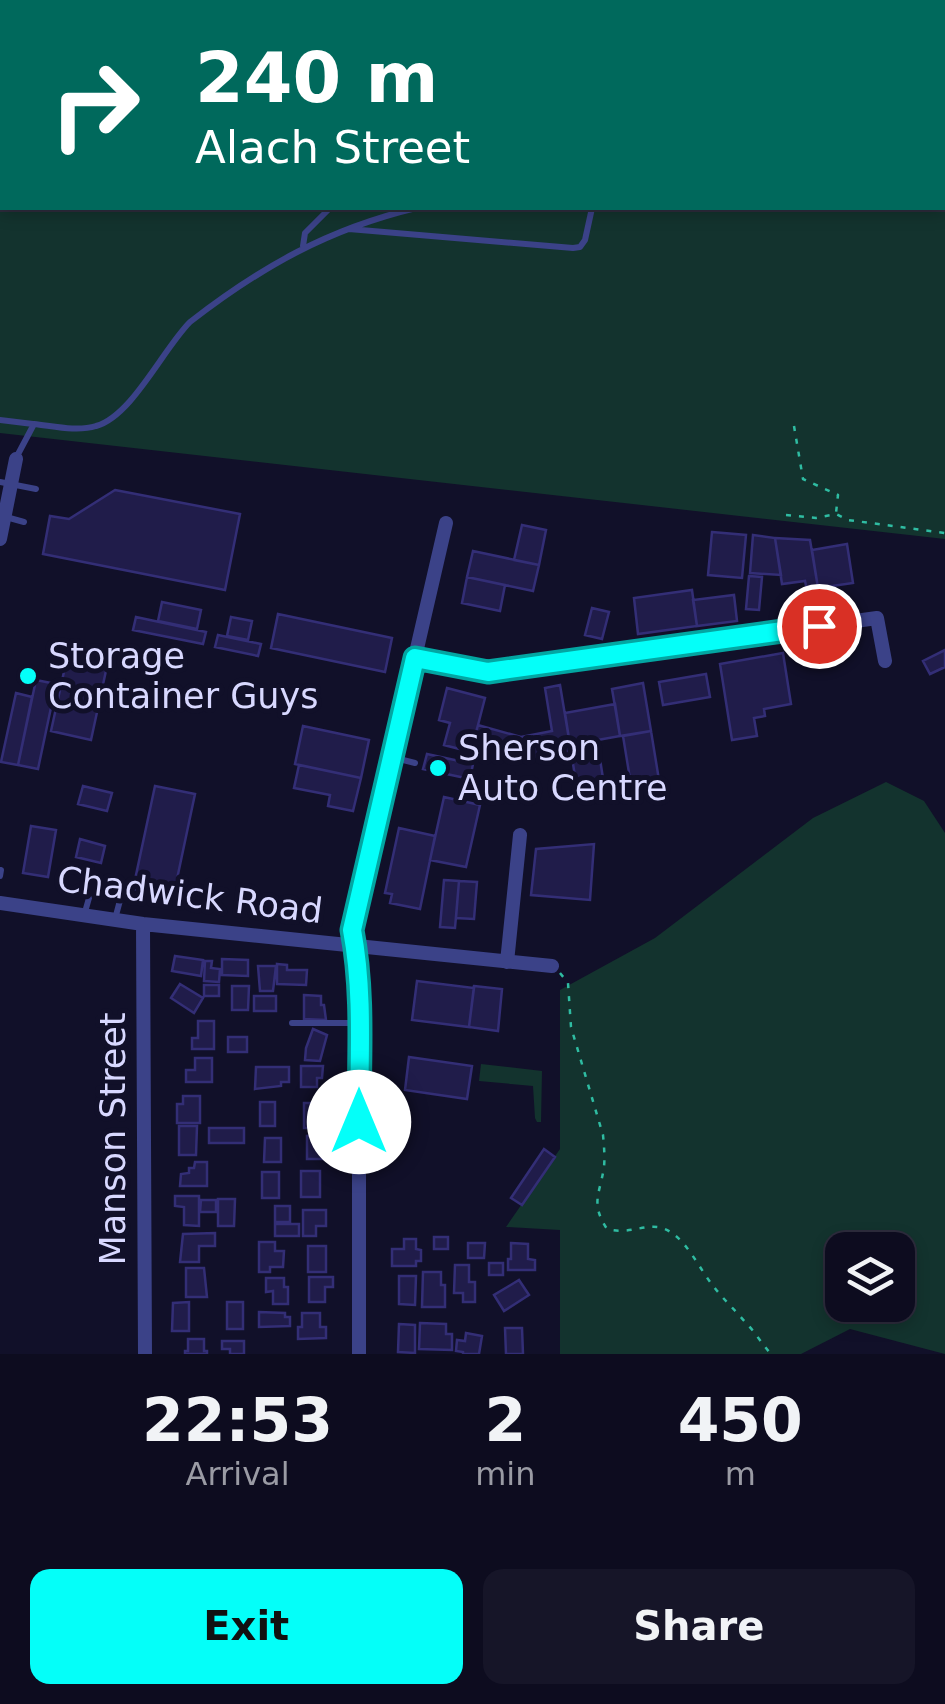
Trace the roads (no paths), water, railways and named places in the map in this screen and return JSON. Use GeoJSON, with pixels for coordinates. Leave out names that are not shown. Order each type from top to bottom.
{"type":"FeatureCollection","features":[{"type":"Feature","properties":{"kind":"street"},"geometry":{"type":"LineString","coordinates":[[0,539],[5,484],[16,459]]}},
{"type":"Feature","properties":{"kind":"street"},"geometry":{"type":"LineString","coordinates":[[359,1354],[359,1022],[352,930],[446,523]]}},
{"type":"Feature","properties":{"kind":"street"},"geometry":{"type":"LineString","coordinates":[[415,658],[488,672],[878,618],[884,661]]}},
{"type":"Feature","properties":{"kind":"street"},"geometry":{"type":"LineString","coordinates":[[506,962],[520,835]]}},
{"type":"Feature","properties":{"kind":"street","name":"Chadwick Road"},"geometry":{"type":"LineString","coordinates":[[0,903],[143,924],[552,966]]}},
{"type":"Feature","properties":{"kind":"street","name":"Manson Street"},"geometry":{"type":"LineString","coordinates":[[143,924],[145,1354]]}},
{"type":"Feature","properties":{"kind":"lane"},"geometry":{"type":"LineString","coordinates":[[303,247],[305,233],[327,210]]}},
{"type":"Feature","properties":{"kind":"lane"},"geometry":{"type":"LineString","coordinates":[[0,420],[80,428],[100,426],[128,403],[190,322],[303,247],[346,228],[409,210]]}},
{"type":"Feature","properties":{"kind":"lane"},"geometry":{"type":"LineString","coordinates":[[346,228],[580,248],[592,210]]}},
{"type":"Feature","properties":{"kind":"lane"},"geometry":{"type":"LineString","coordinates":[[16,459],[34,424]]}},
{"type":"Feature","properties":{"kind":"lane"},"geometry":{"type":"LineString","coordinates":[[5,484],[36,489]]}},
{"type":"Feature","properties":{"kind":"lane"},"geometry":{"type":"LineString","coordinates":[[4,517],[24,522]]}},
{"type":"Feature","properties":{"kind":"lane"},"geometry":{"type":"LineString","coordinates":[[838,602],[841,623]]}},
{"type":"Feature","properties":{"kind":"lane"},"geometry":{"type":"LineString","coordinates":[[795,608],[796,629]]}},
{"type":"Feature","properties":{"kind":"lane"},"geometry":{"type":"LineString","coordinates":[[394,757],[415,763]]}},
{"type":"Feature","properties":{"kind":"lane"},"geometry":{"type":"LineString","coordinates":[[84,914],[91,891]]}},
{"type":"Feature","properties":{"kind":"lane"},"geometry":{"type":"LineString","coordinates":[[114,920],[122,893]]}},
{"type":"Feature","properties":{"kind":"lane"},"geometry":{"type":"LineString","coordinates":[[292,1023],[359,1022]]}},
{"type":"Feature","properties":{"kind":"place","name":"Storage Container Guys"},"geometry":{"type":"Point","coordinates":[28,676]}},
{"type":"Feature","properties":{"kind":"place","name":"Sherson Auto Centre"},"geometry":{"type":"Point","coordinates":[438,768]}}]}
